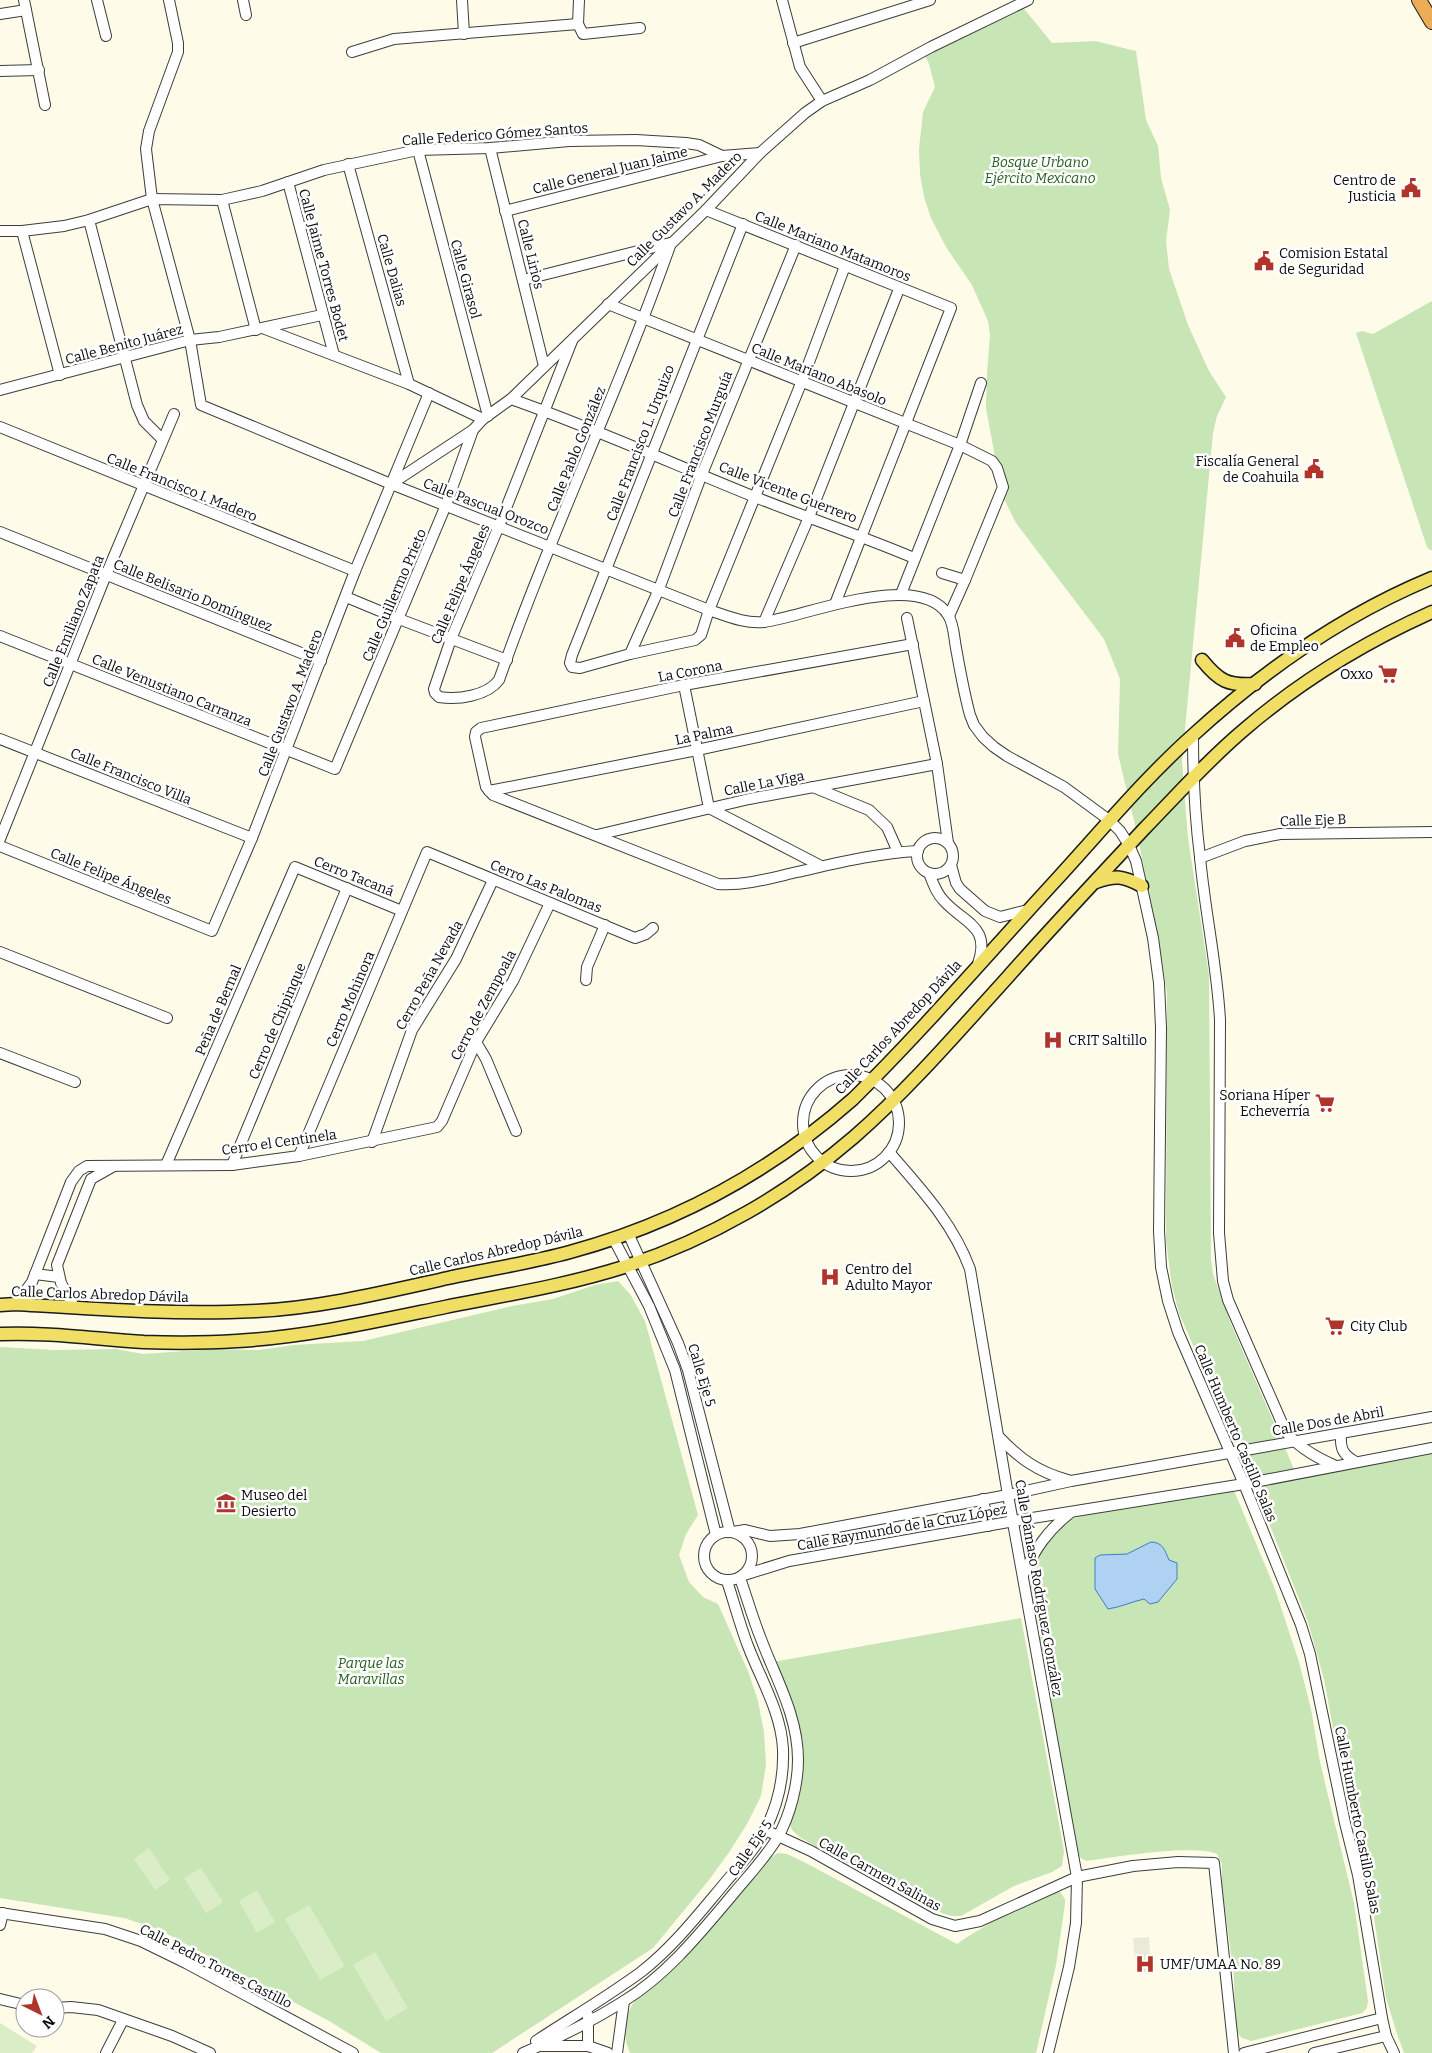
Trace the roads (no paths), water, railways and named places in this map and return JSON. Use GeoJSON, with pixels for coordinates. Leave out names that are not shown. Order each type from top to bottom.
{"type":"FeatureCollection","features":[{"type":"Feature","properties":{"kind":"highway"},"geometry":{"type":"LineString","coordinates":[[1419,0],[1432,22]]}},
{"type":"Feature","properties":{"kind":"main road","name":"Calle Carlos Abredop Dávila"},"geometry":{"type":"LineString","coordinates":[[0,1305],[16,1304],[187,1313],[258,1311],[333,1302],[571,1252],[668,1219],[710,1199],[748,1178],[805,1138],[835,1115],[872,1080],[1109,820],[1193,735],[1255,684],[1322,636],[1366,610],[1431,580]]}},
{"type":"Feature","properties":{"kind":"main road"},"geometry":{"type":"LineString","coordinates":[[0,1334],[24,1333],[149,1342],[247,1340],[349,1326],[520,1293],[584,1278],[641,1261],[696,1238],[753,1209],[822,1162],[850,1141],[894,1101],[968,1022],[1091,884],[1193,778],[1246,728],[1313,678],[1368,644],[1432,612]]}},
{"type":"Feature","properties":{"kind":"main road"},"geometry":{"type":"LineString","coordinates":[[1202,660],[1219,678],[1228,684],[1255,684]]}},
{"type":"Feature","properties":{"kind":"main road"},"geometry":{"type":"LineString","coordinates":[[1091,884],[1110,877],[1118,877],[1130,879],[1142,886]]}},
{"type":"Feature","properties":{"kind":"street"},"geometry":{"type":"LineString","coordinates":[[97,0],[106,36]]}},
{"type":"Feature","properties":{"kind":"street"},"geometry":{"type":"LineString","coordinates":[[169,0],[178,43],[178,52],[147,140],[146,149],[152,199],[190,340]]}},
{"type":"Feature","properties":{"kind":"street"},"geometry":{"type":"LineString","coordinates":[[243,0],[246,15]]}},
{"type":"Feature","properties":{"kind":"street"},"geometry":{"type":"LineString","coordinates":[[462,0],[464,34]]}},
{"type":"Feature","properties":{"kind":"street"},"geometry":{"type":"LineString","coordinates":[[579,0],[578,24],[581,33],[585,35],[640,28]]}},
{"type":"Feature","properties":{"kind":"street"},"geometry":{"type":"LineString","coordinates":[[782,0],[800,67],[822,100]]}},
{"type":"Feature","properties":{"kind":"street"},"geometry":{"type":"LineString","coordinates":[[794,43],[930,0]]}},
{"type":"Feature","properties":{"kind":"street","name":"Calle Gustavo A. Madero"},"geometry":{"type":"LineString","coordinates":[[391,484],[473,430],[485,417],[511,398],[706,210],[792,122],[822,100],[870,80],[1008,4],[1028,0]]}},
{"type":"Feature","properties":{"kind":"street"},"geometry":{"type":"LineString","coordinates":[[0,14],[25,5],[45,105]]}},
{"type":"Feature","properties":{"kind":"street"},"geometry":{"type":"LineString","coordinates":[[352,52],[394,39],[578,24]]}},
{"type":"Feature","properties":{"kind":"street"},"geometry":{"type":"LineString","coordinates":[[0,71],[39,70]]}},
{"type":"Feature","properties":{"kind":"street","name":"Calle Federico Gómez Santos"},"geometry":{"type":"LineString","coordinates":[[0,231],[22,231],[64,226],[89,220],[152,199],[222,200],[262,191],[348,164],[418,150],[490,148],[569,141],[663,141],[699,146],[722,156],[760,153]]}},
{"type":"Feature","properties":{"kind":"street","name":"Calle Lirios"},"geometry":{"type":"LineString","coordinates":[[490,148],[544,366]]}},
{"type":"Feature","properties":{"kind":"street","name":"Calle Girasol"},"geometry":{"type":"LineString","coordinates":[[418,150],[485,417]]}},
{"type":"Feature","properties":{"kind":"street","name":"Calle General Juan Jaime"},"geometry":{"type":"LineString","coordinates":[[506,211],[722,156]]}},
{"type":"Feature","properties":{"kind":"street","name":"Calle Dalias"},"geometry":{"type":"LineString","coordinates":[[348,164],[409,384]]}},
{"type":"Feature","properties":{"kind":"street","name":"Calle Jaime Torres Bodet"},"geometry":{"type":"LineString","coordinates":[[288,182],[334,355]]}},
{"type":"Feature","properties":{"kind":"street"},"geometry":{"type":"LineString","coordinates":[[222,200],[260,329],[409,384],[485,417]]}},
{"type":"Feature","properties":{"kind":"street","name":"Calle Mariano Matamoros"},"geometry":{"type":"LineString","coordinates":[[706,210],[951,308],[905,423]]}},
{"type":"Feature","properties":{"kind":"street"},"geometry":{"type":"LineString","coordinates":[[89,220],[140,413],[144,421],[162,439]]}},
{"type":"Feature","properties":{"kind":"street","name":"Calle Francisco L. Urquizo"},"geometry":{"type":"LineString","coordinates":[[630,654],[580,668],[572,666],[570,660],[742,224]]}},
{"type":"Feature","properties":{"kind":"street"},"geometry":{"type":"LineString","coordinates":[[22,231],[60,375]]}},
{"type":"Feature","properties":{"kind":"street"},"geometry":{"type":"LineString","coordinates":[[523,280],[671,243]]}},
{"type":"Feature","properties":{"kind":"street","name":"Calle Pablo González"},"geometry":{"type":"LineString","coordinates":[[489,689],[500,680],[551,546],[645,318],[671,243]]}},
{"type":"Feature","properties":{"kind":"street","name":"Calle Francisco Murguía"},"geometry":{"type":"LineString","coordinates":[[630,654],[659,589],[702,474],[796,245]]}},
{"type":"Feature","properties":{"kind":"street"},"geometry":{"type":"LineString","coordinates":[[630,654],[694,640],[701,635],[709,610],[802,381],[845,266]]}},
{"type":"Feature","properties":{"kind":"street"},"geometry":{"type":"LineString","coordinates":[[764,622],[809,516],[899,288]]}},
{"type":"Feature","properties":{"kind":"street","name":"Calle Mariano Abasolo"},"geometry":{"type":"LineString","coordinates":[[608,304],[960,444],[992,461],[998,468],[1003,487],[965,580]]}},
{"type":"Feature","properties":{"kind":"street","name":"Calle Benito Juárez"},"geometry":{"type":"LineString","coordinates":[[0,390],[190,340],[219,338],[322,315]]}},
{"type":"Feature","properties":{"kind":"street","name":"Calle Pascual Orozco"},"geometry":{"type":"LineString","coordinates":[[190,340],[201,405],[391,484],[709,610],[745,622],[764,622]]}},
{"type":"Feature","properties":{"kind":"street","name":"Calle Felipe Ángeles"},"geometry":{"type":"LineString","coordinates":[[489,689],[461,697],[439,697],[434,692],[451,639],[546,411],[572,341]]}},
{"type":"Feature","properties":{"kind":"street"},"geometry":{"type":"LineString","coordinates":[[901,594],[960,444],[981,382]]}},
{"type":"Feature","properties":{"kind":"street","name":"Calle Gustavo A. Madero"},"geometry":{"type":"LineString","coordinates":[[212,931],[252,838],[355,571],[429,393]]}},
{"type":"Feature","properties":{"kind":"street","name":"Calle Vicente Guerrero"},"geometry":{"type":"LineString","coordinates":[[511,398],[651,453],[755,497],[862,536],[914,558]]}},
{"type":"Feature","properties":{"kind":"street","name":"Calle Emiliano Zapata"},"geometry":{"type":"LineString","coordinates":[[0,839],[106,575],[174,414]]}},
{"type":"Feature","properties":{"kind":"street"},"geometry":{"type":"LineString","coordinates":[[835,604],[905,423]]}},
{"type":"Feature","properties":{"kind":"street","name":"Calle Francisco I. Madero"},"geometry":{"type":"LineString","coordinates":[[0,428],[355,571]]}},
{"type":"Feature","properties":{"kind":"street","name":"Calle Guillermo Prieto"},"geometry":{"type":"LineString","coordinates":[[334,769],[446,505],[473,430]]}},
{"type":"Feature","properties":{"kind":"street","name":"Calle Belisario Domínguez"},"geometry":{"type":"LineString","coordinates":[[0,532],[321,661]]}},
{"type":"Feature","properties":{"kind":"street"},"geometry":{"type":"LineString","coordinates":[[942,573],[965,580],[949,616]]}},
{"type":"Feature","properties":{"kind":"street"},"geometry":{"type":"LineString","coordinates":[[764,622],[835,604],[901,594],[921,596],[933,601],[949,616],[970,715],[982,736],[1007,756],[1064,786],[1109,820]]}},
{"type":"Feature","properties":{"kind":"street"},"geometry":{"type":"LineString","coordinates":[[346,597],[398,619],[507,660]]}},
{"type":"Feature","properties":{"kind":"street"},"geometry":{"type":"LineString","coordinates":[[907,618],[937,764],[948,842],[953,855],[951,865],[956,883],[960,889],[985,911],[1000,917],[1028,910]]}},
{"type":"Feature","properties":{"kind":"street","name":"Calle Venustiano Carranza"},"geometry":{"type":"LineString","coordinates":[[0,636],[334,769]]}},
{"type":"Feature","properties":{"kind":"street","name":"La Corona"},"geometry":{"type":"LineString","coordinates":[[489,791],[486,786],[475,737],[476,732],[480,728],[684,685],[913,644]]}},
{"type":"Feature","properties":{"kind":"street"},"geometry":{"type":"LineString","coordinates":[[684,685],[709,808],[821,866]]}},
{"type":"Feature","properties":{"kind":"street","name":"La Palma"},"geometry":{"type":"LineString","coordinates":[[489,791],[697,750],[924,700]]}},
{"type":"Feature","properties":{"kind":"street"},"geometry":{"type":"LineString","coordinates":[[1193,735],[1193,778],[1200,858],[1218,986],[1220,1020],[1219,1233],[1223,1281],[1228,1300],[1279,1419],[1292,1441],[1317,1457],[1336,1466]]}},
{"type":"Feature","properties":{"kind":"street","name":"Calle Francisco Villa"},"geometry":{"type":"LineString","coordinates":[[0,739],[252,838]]}},
{"type":"Feature","properties":{"kind":"street","name":"Calle La Viga"},"geometry":{"type":"LineString","coordinates":[[597,835],[709,808],[937,764]]}},
{"type":"Feature","properties":{"kind":"street"},"geometry":{"type":"LineString","coordinates":[[813,787],[870,810],[887,827],[898,852]]}},
{"type":"Feature","properties":{"kind":"street"},"geometry":{"type":"LineString","coordinates":[[489,791],[493,795],[718,884],[731,885],[756,881],[821,866],[918,850]]}},
{"type":"Feature","properties":{"kind":"street","name":"Calle Humberto Castillo Salas"},"geometry":{"type":"LineString","coordinates":[[1109,820],[1129,844],[1136,861],[1159,983],[1161,1028],[1159,1231],[1161,1267],[1168,1301],[1178,1332],[1244,1484],[1301,1625],[1310,1654],[1345,1823],[1358,1875],[1382,2018],[1386,2036],[1394,2053]]}},
{"type":"Feature","properties":{"kind":"street","name":"Calle Eje B"},"geometry":{"type":"LineString","coordinates":[[1200,858],[1245,841],[1280,834],[1432,832]]}},
{"type":"Feature","properties":{"kind":"street"},"geometry":{"type":"LineString","coordinates":[[948,842],[940,838],[926,840],[918,850],[919,864],[929,873],[935,891],[980,934],[983,943],[978,964]]}},
{"type":"Feature","properties":{"kind":"street","name":"Calle Felipe Ángeles"},"geometry":{"type":"LineString","coordinates":[[0,846],[212,931]]}},
{"type":"Feature","properties":{"kind":"street","name":"Cerro Las Palomas"},"geometry":{"type":"LineString","coordinates":[[427,852],[635,938],[646,934],[653,928]]}},
{"type":"Feature","properties":{"kind":"street","name":"Cerro Mohinora"},"geometry":{"type":"LineString","coordinates":[[299,1156],[427,852]]}},
{"type":"Feature","properties":{"kind":"street"},"geometry":{"type":"LineString","coordinates":[[929,873],[942,872],[951,865]]}},
{"type":"Feature","properties":{"kind":"street","name":"Cerro Tacaná"},"geometry":{"type":"LineString","coordinates":[[295,867],[402,911]]}},
{"type":"Feature","properties":{"kind":"street","name":"Peña de Bernal"},"geometry":{"type":"LineString","coordinates":[[166,1165],[295,867]]}},
{"type":"Feature","properties":{"kind":"street","name":"Cerro Peña Nevada"},"geometry":{"type":"LineString","coordinates":[[372,1142],[412,1030],[456,959],[493,880]]}},
{"type":"Feature","properties":{"kind":"street","name":"Cerro de Chipinque"},"geometry":{"type":"LineString","coordinates":[[232,1165],[347,888]]}},
{"type":"Feature","properties":{"kind":"street","name":"Cerro de Zempoala"},"geometry":{"type":"LineString","coordinates":[[442,1121],[476,1042],[513,981],[550,903]]}},
{"type":"Feature","properties":{"kind":"street"},"geometry":{"type":"LineString","coordinates":[[972,925],[985,911]]}},
{"type":"Feature","properties":{"kind":"street"},"geometry":{"type":"LineString","coordinates":[[586,980],[587,967],[605,925]]}},
{"type":"Feature","properties":{"kind":"street"},"geometry":{"type":"LineString","coordinates":[[0,952],[167,1018]]}},
{"type":"Feature","properties":{"kind":"street"},"geometry":{"type":"LineString","coordinates":[[476,1042],[486,1059],[516,1131]]}},
{"type":"Feature","properties":{"kind":"street"},"geometry":{"type":"LineString","coordinates":[[0,1053],[75,1082]]}},
{"type":"Feature","properties":{"kind":"street"},"geometry":{"type":"LineString","coordinates":[[851,1075],[872,1080],[881,1085],[894,1101],[899,1122],[898,1132],[889,1152],[870,1167],[858,1171],[845,1171],[833,1168],[822,1162],[815,1155],[805,1138],[804,1116],[812,1095],[820,1087],[840,1076],[851,1075]]}},
{"type":"Feature","properties":{"kind":"street","name":"Cerro el Centinela"},"geometry":{"type":"LineString","coordinates":[[53,1226],[71,1182],[79,1171],[87,1166],[232,1165],[299,1156],[372,1142],[428,1130],[437,1127],[442,1121]]}},
{"type":"Feature","properties":{"kind":"street","name":"Calle Dámaso Rodríguez González"},"geometry":{"type":"LineString","coordinates":[[889,1152],[935,1205],[963,1252],[970,1269],[1008,1495],[1077,1877],[1076,1923],[1070,1958],[1048,2053]]}},
{"type":"Feature","properties":{"kind":"street"},"geometry":{"type":"LineString","coordinates":[[74,1307],[61,1283],[57,1265],[91,1179],[115,1165]]}},
{"type":"Feature","properties":{"kind":"street"},"geometry":{"type":"LineString","coordinates":[[16,1304],[32,1282],[53,1226],[70,1231]]}},
{"type":"Feature","properties":{"kind":"street","name":"Calle Eje 5"},"geometry":{"type":"LineString","coordinates":[[628,1233],[678,1343],[688,1370],[732,1532]]}},
{"type":"Feature","properties":{"kind":"street","name":"Calle Eje 5"},"geometry":{"type":"LineString","coordinates":[[613,1238],[649,1306],[675,1370],[716,1535]]}},
{"type":"Feature","properties":{"kind":"street"},"geometry":{"type":"LineString","coordinates":[[35,1274],[59,1276]]}},
{"type":"Feature","properties":{"kind":"street","name":"Calle Dos de Abril"},"geometry":{"type":"LineString","coordinates":[[1229,1453],[1432,1417]]}},
{"type":"Feature","properties":{"kind":"street"},"geometry":{"type":"LineString","coordinates":[[1340,1434],[1342,1450],[1347,1458],[1356,1462]]}},
{"type":"Feature","properties":{"kind":"street"},"geometry":{"type":"LineString","coordinates":[[999,1436],[1026,1462],[1051,1476],[1071,1481]]}},
{"type":"Feature","properties":{"kind":"street"},"geometry":{"type":"LineString","coordinates":[[1244,1484],[1432,1448]]}},
{"type":"Feature","properties":{"kind":"street","name":"Calle Raymundo de la Cruz López"},"geometry":{"type":"LineString","coordinates":[[732,1532],[746,1530],[770,1536],[800,1534],[1008,1495],[1071,1481],[1229,1453]]}},
{"type":"Feature","properties":{"kind":"street","name":"Calle Raymundo de la Cruz López"},"geometry":{"type":"LineString","coordinates":[[742,1576],[789,1560],[1244,1484]]}},
{"type":"Feature","properties":{"kind":"street"},"geometry":{"type":"LineString","coordinates":[[983,1499],[988,1526]]}},
{"type":"Feature","properties":{"kind":"street"},"geometry":{"type":"LineString","coordinates":[[1023,1575],[1031,1557],[1048,1532],[1073,1512]]}},
{"type":"Feature","properties":{"kind":"street"},"geometry":{"type":"LineString","coordinates":[[732,1532],[747,1540],[752,1554],[749,1569],[742,1576],[727,1581],[712,1575],[704,1564],[704,1551],[706,1545],[716,1535],[732,1532]]}},
{"type":"Feature","properties":{"kind":"street","name":"Calle Eje 5"},"geometry":{"type":"LineString","coordinates":[[537,2044],[624,2001],[664,1970],[687,1948],[755,1868],[779,1836],[787,1817],[795,1786],[798,1761],[796,1732],[788,1703],[761,1639],[742,1576]]}},
{"type":"Feature","properties":{"kind":"street","name":"Calle Eje 5"},"geometry":{"type":"LineString","coordinates":[[537,2044],[640,1972],[680,1936],[738,1868],[765,1830],[781,1788],[783,1768],[782,1741],[774,1708],[748,1646],[727,1581]]}},
{"type":"Feature","properties":{"kind":"street","name":"Calle Carmen Salinas"},"geometry":{"type":"LineString","coordinates":[[765,1830],[811,1851],[932,1919],[955,1926],[980,1920],[1077,1877],[1132,1866],[1178,1862],[1214,1863],[1234,2053]]}},
{"type":"Feature","properties":{"kind":"street"},"geometry":{"type":"LineString","coordinates":[[0,1925],[2,1913]]}},
{"type":"Feature","properties":{"kind":"street","name":"Calle Pedro Torres Castillo"},"geometry":{"type":"LineString","coordinates":[[2,1913],[106,1929],[141,1941],[186,1963],[352,2053]]}},
{"type":"Feature","properties":{"kind":"street"},"geometry":{"type":"LineString","coordinates":[[0,1999],[15,2003]]}},
{"type":"Feature","properties":{"kind":"street"},"geometry":{"type":"LineString","coordinates":[[617,2053],[624,2001]]}},
{"type":"Feature","properties":{"kind":"street"},"geometry":{"type":"LineString","coordinates":[[588,2046],[589,2006]]}},
{"type":"Feature","properties":{"kind":"street"},"geometry":{"type":"LineString","coordinates":[[65,2008],[87,2008],[191,2043],[210,2053]]}},
{"type":"Feature","properties":{"kind":"street"},"geometry":{"type":"LineString","coordinates":[[1244,2053],[1382,2018]]}},
{"type":"Feature","properties":{"kind":"street"},"geometry":{"type":"LineString","coordinates":[[106,2053],[123,2020]]}},
{"type":"Feature","properties":{"kind":"street"},"geometry":{"type":"LineString","coordinates":[[1314,2053],[1386,2036]]}},
{"type":"Feature","properties":{"kind":"street"},"geometry":{"type":"LineString","coordinates":[[523,2053],[537,2044],[588,2046],[608,2053]]}},
{"type":"Feature","properties":{"kind":"water"},"geometry":{"type":"Polygon","coordinates":[[[1151,1542],[1161,1545],[1169,1560],[1177,1563],[1177,1579],[1158,1602],[1150,1604],[1144,1599],[1108,1609],[1095,1589],[1095,1558],[1100,1555],[1127,1554],[1151,1542]]]}},
{"type":"Feature","properties":{"kind":"place","name":"Centro de Justicia"},"geometry":{"type":"Point","coordinates":[1411,188]}},
{"type":"Feature","properties":{"kind":"place","name":"Comision Estatal de Seguridad"},"geometry":{"type":"Point","coordinates":[1264,261]}},
{"type":"Feature","properties":{"kind":"place","name":"Fiscalía General de Coahuila"},"geometry":{"type":"Point","coordinates":[1314,469]}},
{"type":"Feature","properties":{"kind":"place","name":"Oficina de Empleo"},"geometry":{"type":"Point","coordinates":[1235,638]}},
{"type":"Feature","properties":{"kind":"place","name":"Oxxo"},"geometry":{"type":"Point","coordinates":[1388,674]}},
{"type":"Feature","properties":{"kind":"place","name":"CRIT Saltillo"},"geometry":{"type":"Point","coordinates":[1053,1040]}},
{"type":"Feature","properties":{"kind":"place","name":"Soriana Híper Echeverría"},"geometry":{"type":"Point","coordinates":[1325,1103]}},
{"type":"Feature","properties":{"kind":"place","name":"Centro del Adulto Mayor"},"geometry":{"type":"Point","coordinates":[830,1277]}},
{"type":"Feature","properties":{"kind":"place","name":"City Club"},"geometry":{"type":"Point","coordinates":[1335,1326]}},
{"type":"Feature","properties":{"kind":"place","name":"Museo del Desierto"},"geometry":{"type":"Point","coordinates":[226,1503]}},
{"type":"Feature","properties":{"kind":"place","name":"UMF/UMAA No. 89"},"geometry":{"type":"Point","coordinates":[1145,1964]}},
{"type":"Feature","properties":{"kind":"park label","name":"Bosque Urbano Ejército Mexicano"},"geometry":{"type":"Point","coordinates":[1040,170]}},
{"type":"Feature","properties":{"kind":"park label","name":"Parque las Maravillas"},"geometry":{"type":"Point","coordinates":[371,1672]}}]}
